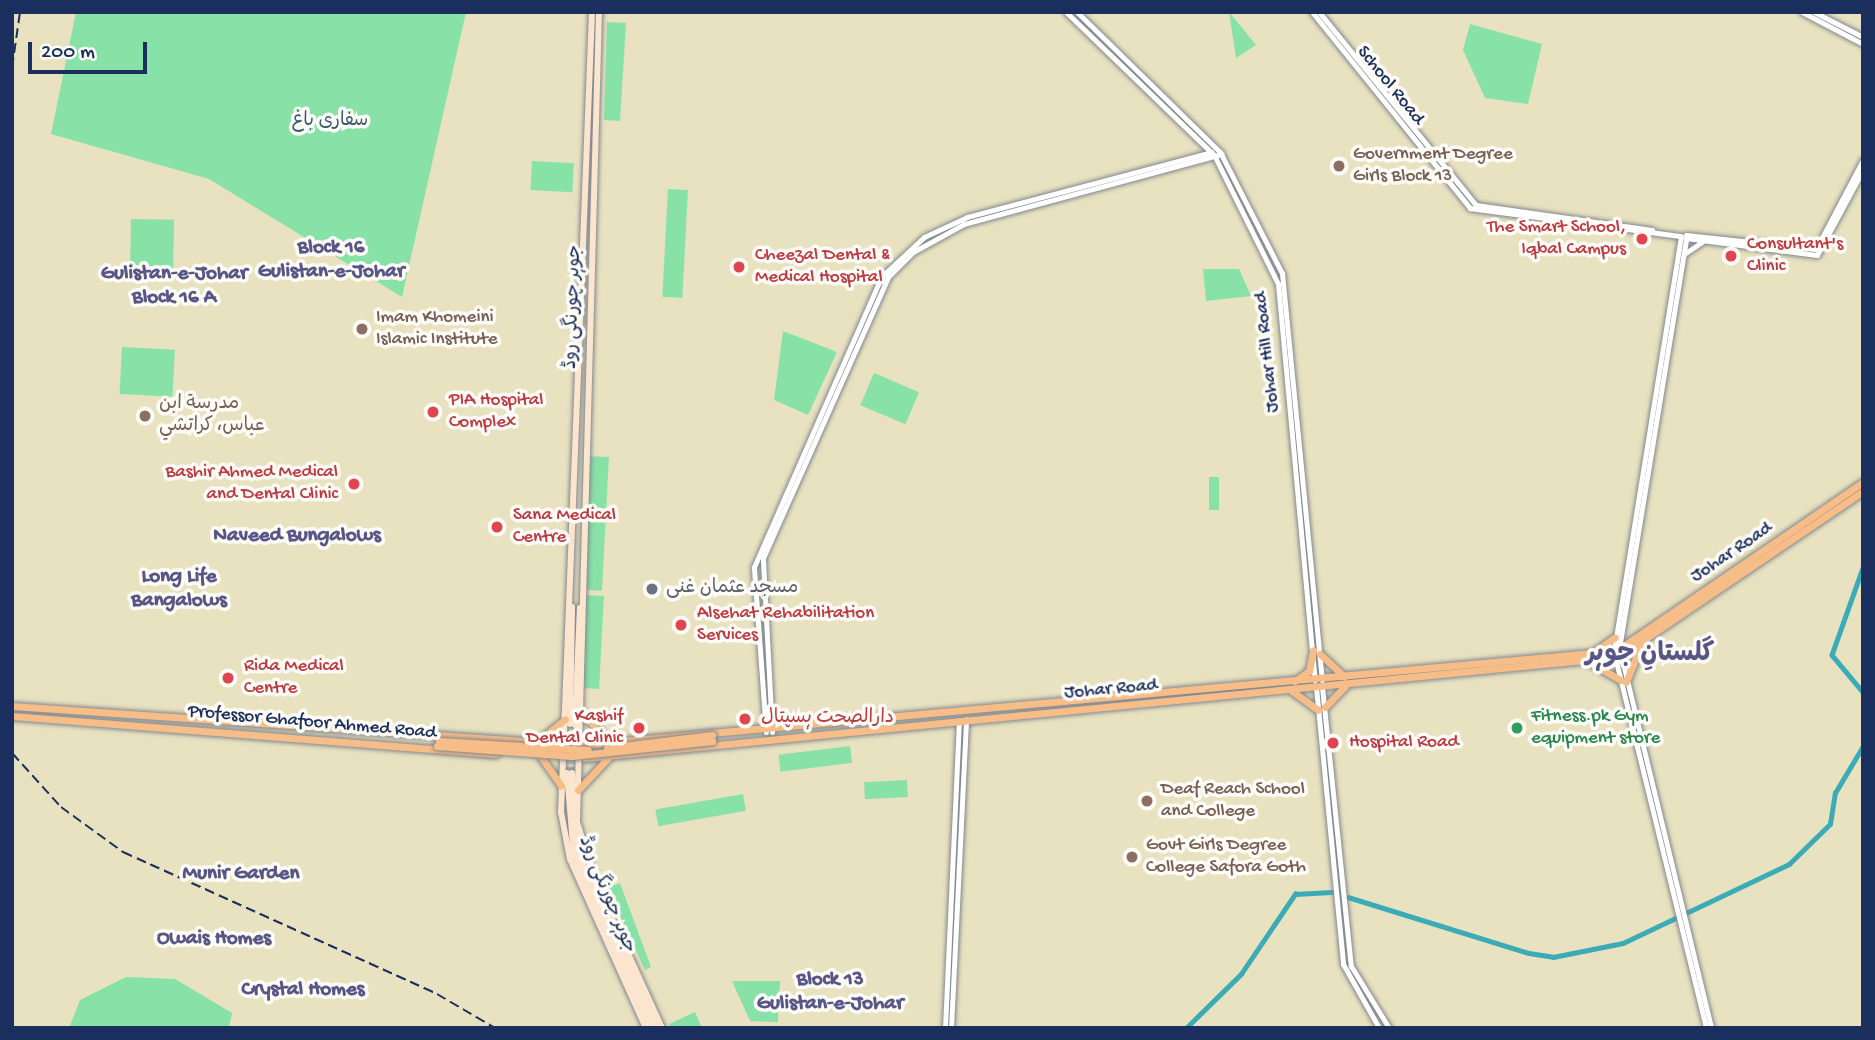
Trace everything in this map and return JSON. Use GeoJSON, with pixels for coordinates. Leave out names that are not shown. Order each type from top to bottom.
{"type":"FeatureCollection","features":[{"type":"Feature","properties":{"kind":"main road","name":"جوہر چورنگی روڈ"},"geometry":{"type":"LineString","coordinates":[[584,378],[592,12]]}},
{"type":"Feature","properties":{"kind":"main road","name":"جوہر چورنگی روڈ"},"geometry":{"type":"LineString","coordinates":[[599,12],[572,602],[571,725],[579,745],[578,758],[561,786],[570,859],[648,1028]]}},
{"type":"Feature","properties":{"kind":"main road","name":"جوہر چورنگی روڈ"},"geometry":{"type":"LineString","coordinates":[[583,388],[581,711],[571,725],[564,744],[564,758],[578,790],[577,822],[587,862],[662,1028]]}},
{"type":"Feature","properties":{"kind":"main road","name":"Johar Road"},"geometry":{"type":"LineString","coordinates":[[1616,652],[1863,482]]}},
{"type":"Feature","properties":{"kind":"main road","name":"Johar Road"},"geometry":{"type":"LineString","coordinates":[[609,756],[769,732],[1589,659],[1642,643],[1863,491]]}},
{"type":"Feature","properties":{"kind":"main road","name":"جوہر چورنگی روڈ"},"geometry":{"type":"LineString","coordinates":[[571,725],[581,603]]}},
{"type":"Feature","properties":{"kind":"main road"},"geometry":{"type":"LineString","coordinates":[[1615,637],[1589,659],[1623,681],[1642,643]]}},
{"type":"Feature","properties":{"kind":"main road"},"geometry":{"type":"LineString","coordinates":[[1316,652],[1331,671],[1348,681],[1321,708],[1290,686],[1309,671],[1316,652]]}},
{"type":"Feature","properties":{"kind":"main road","name":"Johar Road"},"geometry":{"type":"LineString","coordinates":[[422,738],[579,745],[728,737],[963,720],[1177,696]]}},
{"type":"Feature","properties":{"kind":"main road"},"geometry":{"type":"LineString","coordinates":[[12,706],[230,727],[422,738],[438,744]]}},
{"type":"Feature","properties":{"kind":"main road"},"geometry":{"type":"LineString","coordinates":[[581,711],[610,743]]}},
{"type":"Feature","properties":{"kind":"main road","name":"Professor Ghafoor Ahmed Road"},"geometry":{"type":"LineString","coordinates":[[12,716],[230,727],[419,748],[541,757],[609,756]]}},
{"type":"Feature","properties":{"kind":"main road"},"geometry":{"type":"LineString","coordinates":[[533,743],[571,725]]}},
{"type":"Feature","properties":{"kind":"main road"},"geometry":{"type":"LineString","coordinates":[[419,748],[438,744],[573,751],[728,737]]}},
{"type":"Feature","properties":{"kind":"main road"},"geometry":{"type":"LineString","coordinates":[[578,790],[609,756]]}},
{"type":"Feature","properties":{"kind":"main road"},"geometry":{"type":"LineString","coordinates":[[541,757],[561,786]]}},
{"type":"Feature","properties":{"kind":"main road","name":"جوہر چورنگی روڈ"},"geometry":{"type":"LineString","coordinates":[[570,771],[574,856],[648,1028]]}},
{"type":"Feature","properties":{"kind":"main road","name":"جوہر چورنگی روڈ"},"geometry":{"type":"LineString","coordinates":[[570,771],[579,855],[656,1028]]}},
{"type":"Feature","properties":{"kind":"street","name":"Johar Hill Road"},"geometry":{"type":"LineString","coordinates":[[1066,12],[1186,122],[1216,155]]}},
{"type":"Feature","properties":{"kind":"street","name":"Johar Hill Road"},"geometry":{"type":"LineString","coordinates":[[1077,12],[1106,37],[1216,155],[1289,294],[1321,708]]}},
{"type":"Feature","properties":{"kind":"street","name":"School Road"},"geometry":{"type":"LineString","coordinates":[[1312,12],[1460,194],[1477,211],[1810,252],[1827,235]]}},
{"type":"Feature","properties":{"kind":"street","name":"School Road"},"geometry":{"type":"LineString","coordinates":[[1319,12],[1460,194]]}},
{"type":"Feature","properties":{"kind":"street"},"geometry":{"type":"LineString","coordinates":[[1802,12],[1863,44]]}},
{"type":"Feature","properties":{"kind":"street"},"geometry":{"type":"LineString","coordinates":[[1814,12],[1863,37]]}},
{"type":"Feature","properties":{"kind":"street"},"geometry":{"type":"LineString","coordinates":[[1101,43],[1106,37]]}},
{"type":"Feature","properties":{"kind":"street"},"geometry":{"type":"LineString","coordinates":[[769,732],[754,567],[837,375],[876,294],[903,260],[929,241],[975,221],[1216,155]]}},
{"type":"Feature","properties":{"kind":"street"},"geometry":{"type":"LineString","coordinates":[[1827,235],[1863,160]]}},
{"type":"Feature","properties":{"kind":"street"},"geometry":{"type":"LineString","coordinates":[[1827,235],[1863,170]]}},
{"type":"Feature","properties":{"kind":"street"},"geometry":{"type":"LineString","coordinates":[[1616,652],[1683,256],[1683,236]]}},
{"type":"Feature","properties":{"kind":"street"},"geometry":{"type":"LineString","coordinates":[[1683,236],[1615,637],[1616,652],[1708,1028]]}},
{"type":"Feature","properties":{"kind":"street","name":"School Road"},"geometry":{"type":"LineString","coordinates":[[1683,236],[1705,242],[1713,240]]}},
{"type":"Feature","properties":{"kind":"street"},"geometry":{"type":"LineString","coordinates":[[1683,256],[1705,242]]}},
{"type":"Feature","properties":{"kind":"street"},"geometry":{"type":"LineString","coordinates":[[1321,708],[1343,964],[1379,1028]]}},
{"type":"Feature","properties":{"kind":"street"},"geometry":{"type":"LineString","coordinates":[[1321,708],[1351,966],[1389,1028]]}},
{"type":"Feature","properties":{"kind":"street"},"geometry":{"type":"LineString","coordinates":[[951,1028],[963,720]]}},
{"type":"Feature","properties":{"kind":"street"},"geometry":{"type":"LineString","coordinates":[[945,1028],[953,929]]}},
{"type":"Feature","properties":{"kind":"green space","name":"سفاری باغ"},"geometry":{"type":"Polygon","coordinates":[[[76,12],[466,12],[402,297],[209,179],[51,134],[76,12]]]}},
{"type":"Feature","properties":{"kind":"green space"},"geometry":{"type":"Polygon","coordinates":[[[1229,12],[1256,45],[1236,58],[1229,12]]]}},
{"type":"Feature","properties":{"kind":"green space"},"geometry":{"type":"Polygon","coordinates":[[[607,22],[626,23],[620,121],[604,120],[607,22]]]}},
{"type":"Feature","properties":{"kind":"green space"},"geometry":{"type":"Polygon","coordinates":[[[1470,24],[1542,44],[1528,104],[1485,98],[1463,50],[1470,24]]]}},
{"type":"Feature","properties":{"kind":"green space"},"geometry":{"type":"Polygon","coordinates":[[[532,161],[574,163],[572,192],[530,190],[532,161]]]}},
{"type":"Feature","properties":{"kind":"green space"},"geometry":{"type":"Polygon","coordinates":[[[668,189],[688,190],[682,298],[662,297],[668,189]]]}},
{"type":"Feature","properties":{"kind":"green space"},"geometry":{"type":"Polygon","coordinates":[[[131,219],[174,220],[173,277],[130,276],[131,219]]]}},
{"type":"Feature","properties":{"kind":"green space"},"geometry":{"type":"Polygon","coordinates":[[[1203,269],[1239,269],[1251,296],[1206,301],[1203,269]]]}},
{"type":"Feature","properties":{"kind":"green space"},"geometry":{"type":"Polygon","coordinates":[[[783,331],[837,352],[808,415],[774,400],[783,331]]]}},
{"type":"Feature","properties":{"kind":"green space"},"geometry":{"type":"Polygon","coordinates":[[[122,347],[175,350],[172,397],[120,394],[122,347]]]}},
{"type":"Feature","properties":{"kind":"green space"},"geometry":{"type":"Polygon","coordinates":[[[874,373],[919,392],[905,424],[860,405],[874,373]]]}},
{"type":"Feature","properties":{"kind":"green space"},"geometry":{"type":"Polygon","coordinates":[[[589,456],[609,457],[602,591],[582,590],[589,456]]]}},
{"type":"Feature","properties":{"kind":"green space"},"geometry":{"type":"Polygon","coordinates":[[[1209,477],[1219,477],[1219,510],[1209,510],[1209,477]]]}},
{"type":"Feature","properties":{"kind":"green space"},"geometry":{"type":"Polygon","coordinates":[[[584,595],[604,596],[599,689],[579,688],[584,595]]]}},
{"type":"Feature","properties":{"kind":"green space"},"geometry":{"type":"Polygon","coordinates":[[[850,746],[852,763],[781,772],[779,755],[850,746]]]}},
{"type":"Feature","properties":{"kind":"green space"},"geometry":{"type":"Polygon","coordinates":[[[907,780],[908,797],[865,799],[864,782],[907,780]]]}},
{"type":"Feature","properties":{"kind":"green space"},"geometry":{"type":"Polygon","coordinates":[[[743,794],[746,811],[658,826],[655,809],[743,794]]]}},
{"type":"Feature","properties":{"kind":"green space"},"geometry":{"type":"Polygon","coordinates":[[[620,883],[651,967],[645,970],[607,888],[620,883]]]}},
{"type":"Feature","properties":{"kind":"green space"},"geometry":{"type":"Polygon","coordinates":[[[126,977],[175,979],[232,1013],[229,1028],[69,1028],[80,1000],[126,977]]]}},
{"type":"Feature","properties":{"kind":"green space"},"geometry":{"type":"Polygon","coordinates":[[[732,981],[780,981],[778,1022],[750,1021],[732,981]]]}},
{"type":"Feature","properties":{"kind":"green space"},"geometry":{"type":"Polygon","coordinates":[[[695,1012],[702,1028],[670,1028],[669,1024],[695,1012]]]}},
{"type":"Feature","properties":{"kind":"waterway"},"geometry":{"type":"LineString","coordinates":[[1863,568],[1832,655],[1863,692]]}},
{"type":"Feature","properties":{"kind":"waterway"},"geometry":{"type":"LineString","coordinates":[[1348,897],[1529,953],[1553,957],[1623,943],[1789,864],[1830,824],[1835,793],[1863,746]]}},
{"type":"Feature","properties":{"kind":"waterway"},"geometry":{"type":"LineString","coordinates":[[1186,1028],[1241,974],[1295,894],[1331,892]]}},
{"type":"Feature","properties":{"kind":"tunnel"},"geometry":{"type":"LineString","coordinates":[[567,773],[570,724]]}},
{"type":"Feature","properties":{"kind":"tunnel"},"geometry":{"type":"LineString","coordinates":[[572,773],[575,725]]}},
{"type":"Feature","properties":{"kind":"railway"},"geometry":{"type":"LineString","coordinates":[[12,68],[20,12]]}},
{"type":"Feature","properties":{"kind":"railway"},"geometry":{"type":"LineString","coordinates":[[12,753],[61,807],[123,852],[437,994],[495,1028]]}},
{"type":"Feature","properties":{"kind":"place","name":"Government Degree Girls Block 13"},"geometry":{"type":"Point","coordinates":[1339,166]}},
{"type":"Feature","properties":{"kind":"place","name":"The Smart School, Iqbal Campus"},"geometry":{"type":"Point","coordinates":[1642,239]}},
{"type":"Feature","properties":{"kind":"place","name":"Consultant's Clinic"},"geometry":{"type":"Point","coordinates":[1731,256]}},
{"type":"Feature","properties":{"kind":"place","name":"Cheezal Dental & Medical Hospital"},"geometry":{"type":"Point","coordinates":[739,267]}},
{"type":"Feature","properties":{"kind":"place","name":"Imam Khomeini Islamic Institute"},"geometry":{"type":"Point","coordinates":[362,329]}},
{"type":"Feature","properties":{"kind":"place","name":"PIA Hospital Complex"},"geometry":{"type":"Point","coordinates":[433,412]}},
{"type":"Feature","properties":{"kind":"place","name":"مدرسة ابن عباس، كراتشي"},"geometry":{"type":"Point","coordinates":[145,416]}},
{"type":"Feature","properties":{"kind":"place","name":"Bashir Ahmed Medical and Dental Clinic"},"geometry":{"type":"Point","coordinates":[354,484]}},
{"type":"Feature","properties":{"kind":"place","name":"Sana Medical Centre"},"geometry":{"type":"Point","coordinates":[497,527]}},
{"type":"Feature","properties":{"kind":"place","name":"مسجد عثمان غنی"},"geometry":{"type":"Point","coordinates":[652,589]}},
{"type":"Feature","properties":{"kind":"place","name":"Alsehat Rehabilitation Services"},"geometry":{"type":"Point","coordinates":[681,625]}},
{"type":"Feature","properties":{"kind":"place","name":"Rida Medical Centre"},"geometry":{"type":"Point","coordinates":[228,678]}},
{"type":"Feature","properties":{"kind":"place","name":"دارالصحت ہسپتال"},"geometry":{"type":"Point","coordinates":[745,719]}},
{"type":"Feature","properties":{"kind":"place","name":"Kashif Dental Clinic"},"geometry":{"type":"Point","coordinates":[639,728]}},
{"type":"Feature","properties":{"kind":"place","name":"Fitness.pk Gym equipment store"},"geometry":{"type":"Point","coordinates":[1517,728]}},
{"type":"Feature","properties":{"kind":"place","name":"Hospital Road"},"geometry":{"type":"Point","coordinates":[1333,743]}},
{"type":"Feature","properties":{"kind":"place","name":"Deaf Reach School and College"},"geometry":{"type":"Point","coordinates":[1147,801]}},
{"type":"Feature","properties":{"kind":"place","name":"Govt Girls Degree College Safora Goth"},"geometry":{"type":"Point","coordinates":[1132,857]}},
{"type":"Feature","properties":{"kind":"district","name":"Block 16 Gulistan-e-Johar"},"geometry":{"type":"Point","coordinates":[331,261]}},
{"type":"Feature","properties":{"kind":"district","name":"Gulistan-e-Johar Block 16 A"},"geometry":{"type":"Point","coordinates":[174,287]}},
{"type":"Feature","properties":{"kind":"district","name":"Naveed Bungalows"},"geometry":{"type":"Point","coordinates":[297,537]}},
{"type":"Feature","properties":{"kind":"district","name":"Long Life Bangalows"},"geometry":{"type":"Point","coordinates":[179,590]}},
{"type":"Feature","properties":{"kind":"district","name":"گلستانِ جوہر"},"geometry":{"type":"Point","coordinates":[1650,656]}},
{"type":"Feature","properties":{"kind":"district","name":"Munir Garden"},"geometry":{"type":"Point","coordinates":[241,875]}},
{"type":"Feature","properties":{"kind":"district","name":"Owais Homes"},"geometry":{"type":"Point","coordinates":[214,940]}},
{"type":"Feature","properties":{"kind":"district","name":"Crystal Homes"},"geometry":{"type":"Point","coordinates":[303,991]}},
{"type":"Feature","properties":{"kind":"district","name":"Block 13 Gulistan-e-Johar"},"geometry":{"type":"Point","coordinates":[830,993]}}]}
